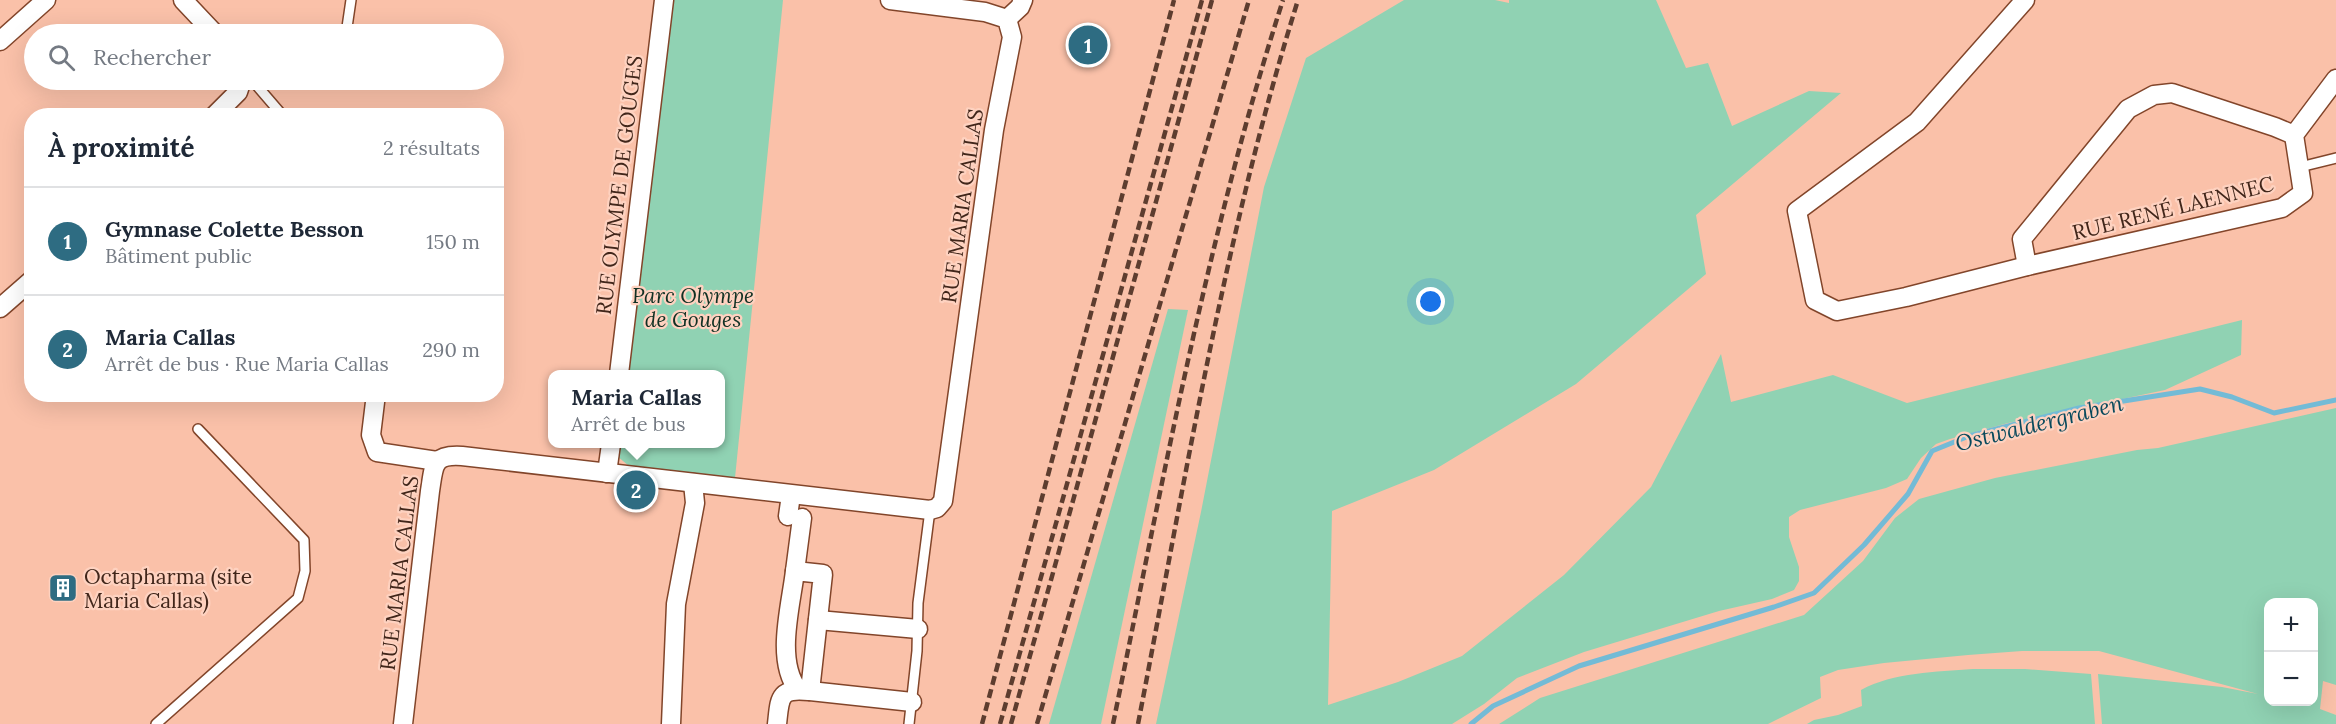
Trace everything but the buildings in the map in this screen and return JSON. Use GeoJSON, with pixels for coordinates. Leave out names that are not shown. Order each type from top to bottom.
{"type":"FeatureCollection","features":[{"type":"Feature","properties":{"kind":"street"},"geometry":{"type":"LineString","coordinates":[[0,41],[46,0]]}},
{"type":"Feature","properties":{"kind":"street"},"geometry":{"type":"LineString","coordinates":[[183,0],[206,24]]}},
{"type":"Feature","properties":{"kind":"street","name":"RUE OLYMPE DE GOUGES"},"geometry":{"type":"LineString","coordinates":[[620,370],[664,0]]}},
{"type":"Feature","properties":{"kind":"street"},"geometry":{"type":"LineString","coordinates":[[890,0],[985,12],[1007,19],[1020,8],[1023,0]]}},
{"type":"Feature","properties":{"kind":"street","name":"RUE RENÉ LAENNEC"},"geometry":{"type":"LineString","coordinates":[[2025,0],[1917,122],[1797,211],[1815,300],[1838,311],[1906,297],[2028,266],[2282,208],[2304,193],[2294,135],[2172,93],[2154,95],[2128,109],[2022,238],[2028,266]]}},
{"type":"Feature","properties":{"kind":"street","name":"RUE MARIA CALLAS"},"geometry":{"type":"LineString","coordinates":[[403,724],[430,491],[437,461],[441,457],[462,456],[930,510],[937,508],[943,501],[994,130],[1012,37],[1007,19]]}},
{"type":"Feature","properties":{"kind":"street"},"geometry":{"type":"LineString","coordinates":[[2294,135],[2336,79]]}},
{"type":"Feature","properties":{"kind":"street"},"geometry":{"type":"LineString","coordinates":[[222,108],[239,90]]}},
{"type":"Feature","properties":{"kind":"street"},"geometry":{"type":"LineString","coordinates":[[0,308],[24,287]]}},
{"type":"Feature","properties":{"kind":"street"},"geometry":{"type":"LineString","coordinates":[[375,402],[371,435],[377,452],[437,461]]}},
{"type":"Feature","properties":{"kind":"street"},"geometry":{"type":"LineString","coordinates":[[607,473],[610,448]]}},
{"type":"Feature","properties":{"kind":"street"},"geometry":{"type":"LineString","coordinates":[[671,724],[676,604],[695,503],[693,483]]}},
{"type":"Feature","properties":{"kind":"street"},"geometry":{"type":"LineString","coordinates":[[791,495],[795,517],[795,571],[787,633],[787,669],[790,680],[804,691]]}},
{"type":"Feature","properties":{"kind":"street"},"geometry":{"type":"LineString","coordinates":[[795,571],[823,574],[817,628],[804,691]]}},
{"type":"Feature","properties":{"kind":"street"},"geometry":{"type":"LineString","coordinates":[[787,633],[817,628],[918,629]]}},
{"type":"Feature","properties":{"kind":"street"},"geometry":{"type":"LineString","coordinates":[[777,724],[780,699],[789,690],[912,702]]}},
{"type":"Feature","properties":{"kind":"lane"},"geometry":{"type":"LineString","coordinates":[[347,24],[351,0]]}},
{"type":"Feature","properties":{"kind":"lane"},"geometry":{"type":"LineString","coordinates":[[261,90],[276,108]]}},
{"type":"Feature","properties":{"kind":"lane"},"geometry":{"type":"LineString","coordinates":[[2300,167],[2336,158]]}},
{"type":"Feature","properties":{"kind":"lane"},"geometry":{"type":"LineString","coordinates":[[156,724],[298,598],[305,571],[304,540],[198,429]]}},
{"type":"Feature","properties":{"kind":"lane","name":"RUE MARIA CALLAS"},"geometry":{"type":"LineString","coordinates":[[909,724],[918,629],[918,603],[930,510]]}},
{"type":"Feature","properties":{"kind":"green space","name":"Parc Olympe de Gouges"},"geometry":{"type":"Polygon","coordinates":[[[671,0],[783,0],[735,478],[629,466],[617,456],[618,448],[725,448],[725,370],[627,370],[671,0]]]}},
{"type":"Feature","properties":{"kind":"green space"},"geometry":{"type":"Polygon","coordinates":[[[1404,0],[1495,0],[1509,3],[1509,0],[1656,0],[1686,68],[1708,63],[1732,126],[1809,91],[1841,93],[1696,215],[1706,274],[1576,384],[1434,470],[1332,511],[1328,705],[1398,682],[1462,656],[1564,575],[1651,487],[1721,354],[1731,402],[1833,375],[1907,403],[2242,320],[2241,355],[2165,390],[2008,423],[1936,444],[1921,458],[1907,479],[1886,488],[1800,510],[1789,517],[1789,537],[1799,567],[1799,581],[1794,590],[1772,599],[1719,611],[1584,652],[1517,678],[1484,704],[1452,724],[1156,724],[1201,512],[1264,187],[1306,58],[1404,0]]]}},
{"type":"Feature","properties":{"kind":"green space"},"geometry":{"type":"Polygon","coordinates":[[[1168,309],[1188,310],[1101,724],[1049,724],[1168,309]]]}},
{"type":"Feature","properties":{"kind":"green space"},"geometry":{"type":"Polygon","coordinates":[[[2336,408],[2336,685],[2323,681],[2320,709],[2336,715],[2336,724],[2102,724],[2098,674],[2222,687],[2258,694],[2099,651],[2022,651],[1884,663],[1838,670],[1820,677],[1821,698],[1768,724],[1499,724],[1540,698],[1804,615],[1863,561],[1895,518],[1919,499],[1995,478],[2137,450],[2158,448],[2336,408]]]}},
{"type":"Feature","properties":{"kind":"green space"},"geometry":{"type":"Polygon","coordinates":[[[1973,669],[2025,669],[2091,674],[2095,724],[1807,724],[1862,706],[1861,690],[1874,684],[1901,676],[1973,669]]]}},
{"type":"Feature","properties":{"kind":"waterway","name":"Ostwaldergraben"},"geometry":{"type":"LineString","coordinates":[[1471,724],[1493,706],[1579,666],[1814,593],[1864,545],[1908,494],[1932,451],[1969,436],[2079,408],[2200,389],[2232,397],[2274,413],[2336,400]]}},
{"type":"Feature","properties":{"kind":"railway"},"geometry":{"type":"LineString","coordinates":[[982,724],[1174,0]]}},
{"type":"Feature","properties":{"kind":"railway"},"geometry":{"type":"LineString","coordinates":[[1000,724],[1202,0]]}},
{"type":"Feature","properties":{"kind":"railway"},"geometry":{"type":"LineString","coordinates":[[1011,724],[1212,0]]}},
{"type":"Feature","properties":{"kind":"railway"},"geometry":{"type":"LineString","coordinates":[[1037,724],[1249,0]]}},
{"type":"Feature","properties":{"kind":"railway"},"geometry":{"type":"LineString","coordinates":[[1113,724],[1188,359],[1209,269],[1231,179],[1283,0]]}},
{"type":"Feature","properties":{"kind":"railway"},"geometry":{"type":"LineString","coordinates":[[1138,724],[1227,269],[1248,179],[1298,0]]}},
{"type":"Feature","properties":{"kind":"place","name":"Gymnase Colette Besson"},"geometry":{"type":"Point","coordinates":[1088,45]}},
{"type":"Feature","properties":{"kind":"place","name":"Maria Callas"},"geometry":{"type":"Point","coordinates":[636,490]}},
{"type":"Feature","properties":{"kind":"place","name":"Octapharma (site Maria Callas)"},"geometry":{"type":"Point","coordinates":[63,588]}}]}
